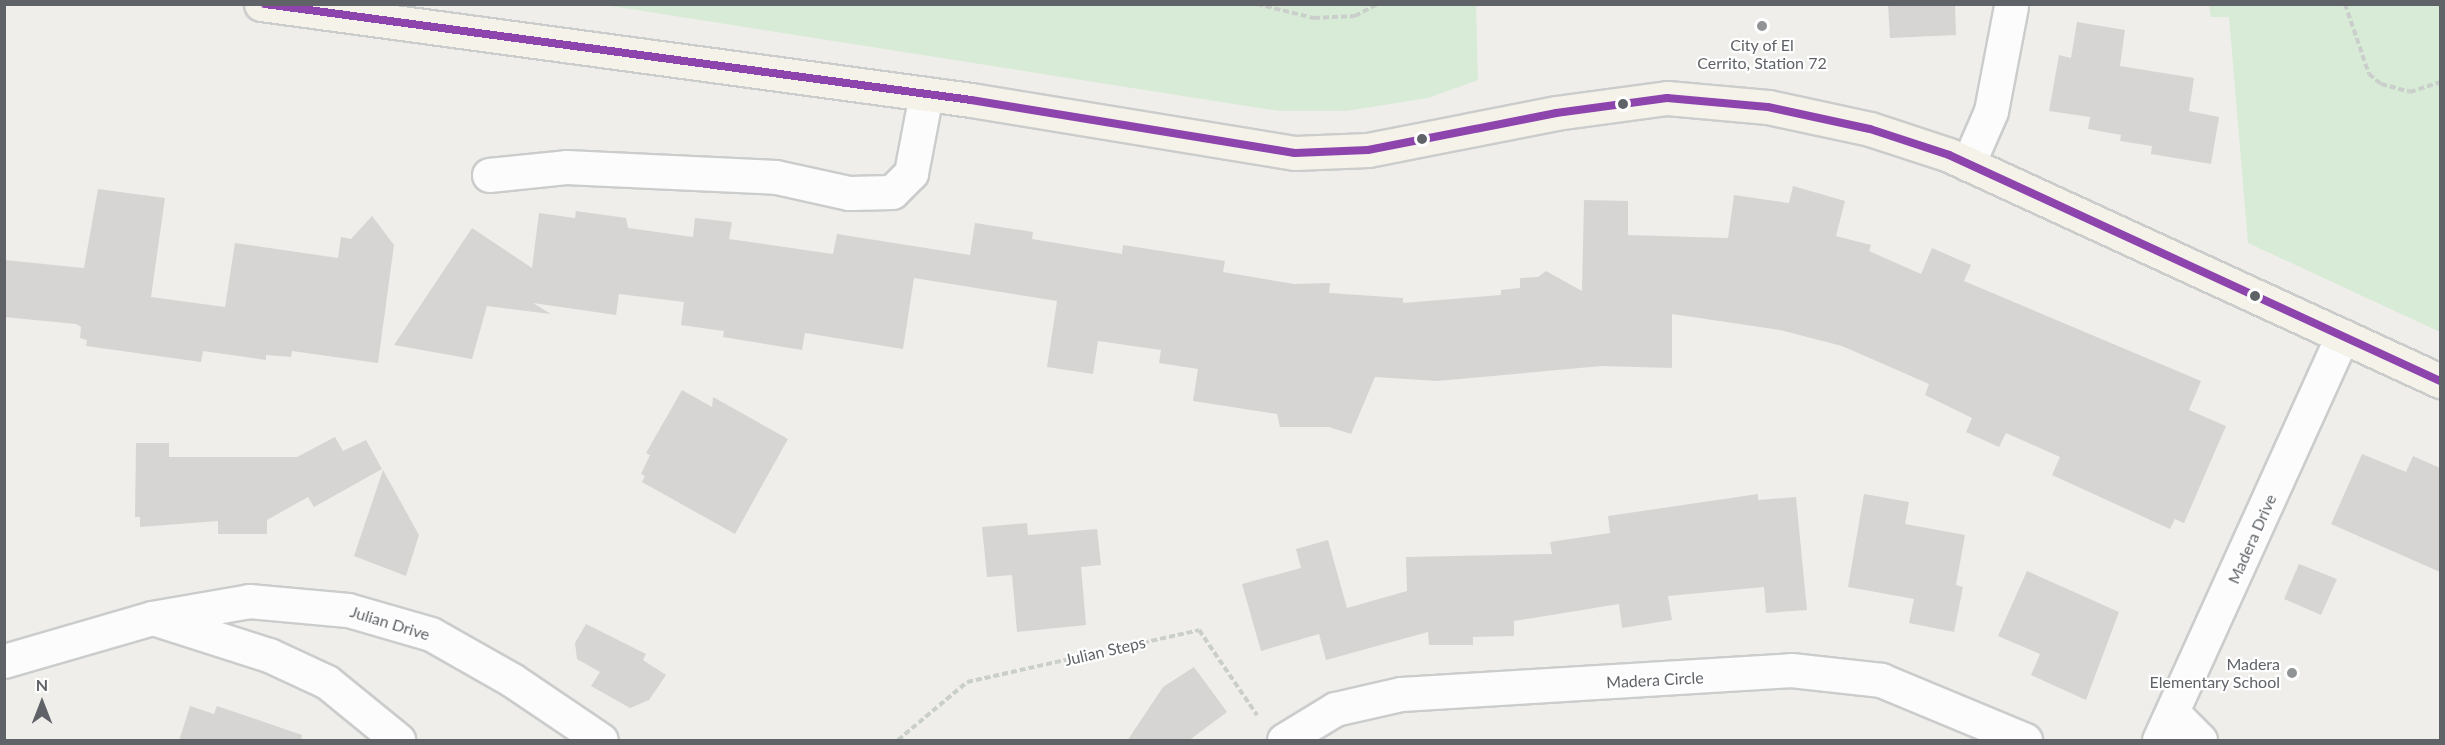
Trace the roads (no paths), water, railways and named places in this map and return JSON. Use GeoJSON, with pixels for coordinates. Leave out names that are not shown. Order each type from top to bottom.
{"type":"FeatureCollection","features":[{"type":"Feature","properties":{"kind":"main road"},"geometry":{"type":"LineString","coordinates":[[261,4],[926,94],[1294,153],[1368,150],[1557,113],[1667,98],[1768,108],[1870,129],[1968,164],[2440,381]]}},
{"type":"Feature","properties":{"kind":"street"},"geometry":{"type":"LineString","coordinates":[[1968,164],[1991,111],[2011,6]]}},
{"type":"Feature","properties":{"kind":"street"},"geometry":{"type":"LineString","coordinates":[[489,176],[578,167],[776,177],[849,193],[892,192],[911,174],[926,94]]}},
{"type":"Feature","properties":{"kind":"street","name":"Madera Drive"},"geometry":{"type":"LineString","coordinates":[[2167,727],[2342,336]]}},
{"type":"Feature","properties":{"kind":"street","name":"Julian Drive"},"geometry":{"type":"LineString","coordinates":[[4,661],[152,618],[249,601],[348,610],[431,634],[512,680],[601,741]]}},
{"type":"Feature","properties":{"kind":"street"},"geometry":{"type":"LineString","coordinates":[[152,618],[269,655],[327,682],[398,741]]}},
{"type":"Feature","properties":{"kind":"street","name":"Madera Circle"},"geometry":{"type":"LineString","coordinates":[[1273,731],[1335,710],[1401,694],[1565,682],[1613,684],[1791,670],[1881,680],[2025,741]]}},
{"type":"Feature","properties":{"kind":"street"},"geometry":{"type":"LineString","coordinates":[[2167,727],[2200,741]]}},
{"type":"Feature","properties":{"kind":"place","name":"City of El Cerrito, Station 72"},"geometry":{"type":"Point","coordinates":[1762,26]}},
{"type":"Feature","properties":{"kind":"place","name":"Madera Elementary School"},"geometry":{"type":"Point","coordinates":[2292,673]}}]}
